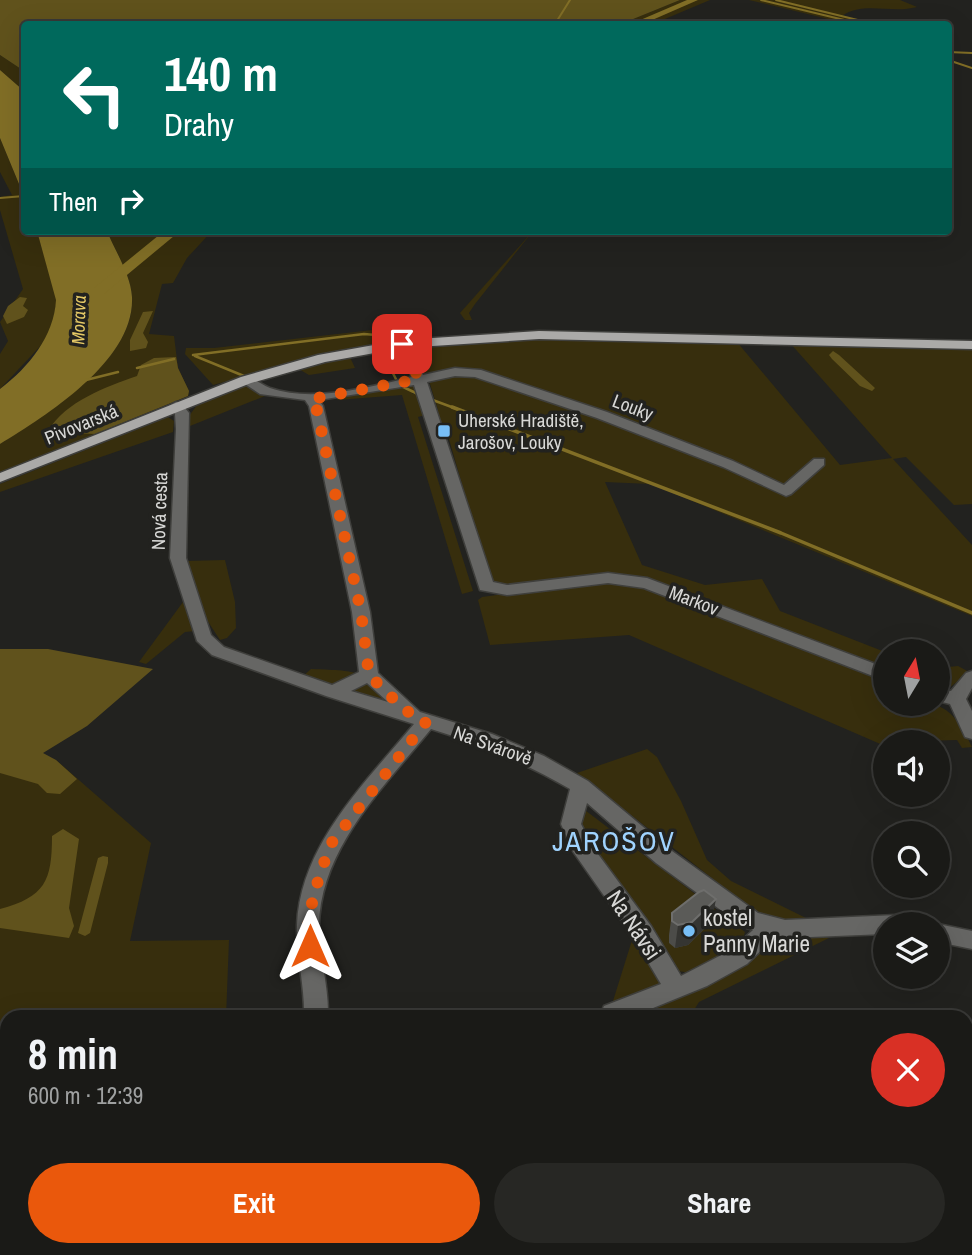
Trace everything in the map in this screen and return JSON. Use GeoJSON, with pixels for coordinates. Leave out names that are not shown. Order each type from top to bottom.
{"type":"FeatureCollection","features":[{"type":"Feature","properties":{"kind":"main road","name":"Pivovarská"},"geometry":{"type":"LineString","coordinates":[[0,478],[246,380],[323,358],[402,344],[479,337],[565,335],[972,345]]}},
{"type":"Feature","properties":{"kind":"street"},"geometry":{"type":"LineString","coordinates":[[402,344],[419,379]]}},
{"type":"Feature","properties":{"kind":"street","name":"Louky"},"geometry":{"type":"LineString","coordinates":[[246,380],[266,391],[311,399],[468,372],[526,387],[728,464],[780,497],[819,462]]}},
{"type":"Feature","properties":{"kind":"street","name":"Markov"},"geometry":{"type":"LineString","coordinates":[[419,379],[484,583],[492,590],[608,578],[647,583],[873,671]]}},
{"type":"Feature","properties":{"kind":"street"},"geometry":{"type":"LineString","coordinates":[[311,399],[316,406],[361,612],[369,675],[405,710],[426,722],[330,845],[314,893],[308,924],[315,1010]]}},
{"type":"Feature","properties":{"kind":"street","name":"Nová cesta"},"geometry":{"type":"LineString","coordinates":[[176,406],[183,417],[178,558],[203,637],[218,651]]}},
{"type":"Feature","properties":{"kind":"street","name":"Na Svárově"},"geometry":{"type":"LineString","coordinates":[[218,651],[332,692],[485,739],[537,761],[581,786],[664,857],[726,904],[752,921],[771,926]]}},
{"type":"Feature","properties":{"kind":"street"},"geometry":{"type":"LineString","coordinates":[[332,692],[369,675]]}},
{"type":"Feature","properties":{"kind":"street"},"geometry":{"type":"LineString","coordinates":[[972,677],[962,687],[957,699],[972,732]]}},
{"type":"Feature","properties":{"kind":"street"},"geometry":{"type":"LineString","coordinates":[[950,698],[957,699]]}},
{"type":"Feature","properties":{"kind":"street","name":"Na Návsi"},"geometry":{"type":"LineString","coordinates":[[581,786],[571,824],[583,850],[643,933],[675,987]]}},
{"type":"Feature","properties":{"kind":"street"},"geometry":{"type":"LineString","coordinates":[[620,1010],[709,974],[757,946],[771,926],[818,929],[873,923]]}},
{"type":"Feature","properties":{"kind":"street"},"geometry":{"type":"LineString","coordinates":[[950,935],[972,940]]}},
{"type":"Feature","properties":{"kind":"shaded area"},"geometry":{"type":"Polygon","coordinates":[[[0,0],[680,0],[628,21],[21,21],[21,69],[0,55],[0,0]]]}},
{"type":"Feature","properties":{"kind":"shaded area"},"geometry":{"type":"Polygon","coordinates":[[[680,0],[710,0],[660,21],[628,21],[680,0]]]}},
{"type":"Feature","properties":{"kind":"shaded area"},"geometry":{"type":"Polygon","coordinates":[[[749,0],[900,0],[917,7],[859,9],[842,16],[861,21],[836,21],[749,0]]]}},
{"type":"Feature","properties":{"kind":"shaded area"},"geometry":{"type":"Polygon","coordinates":[[[0,55],[21,69],[21,88],[0,70],[0,55]]]}},
{"type":"Feature","properties":{"kind":"shaded area"},"geometry":{"type":"Polygon","coordinates":[[[0,138],[21,189],[21,235],[38,235],[57,300],[51,330],[46,340],[0,389],[0,354],[8,341],[0,322],[23,289],[0,210],[0,197],[12,195],[0,172],[0,138]]]}},
{"type":"Feature","properties":{"kind":"shaded area"},"geometry":{"type":"Polygon","coordinates":[[[109,235],[208,235],[187,258],[173,283],[162,284],[149,334],[174,336],[178,368],[189,391],[188,396],[0,473],[0,444],[41,418],[85,383],[120,342],[129,320],[132,297],[126,272],[109,235]]]}},
{"type":"Feature","properties":{"kind":"shaded area"},"geometry":{"type":"Polygon","coordinates":[[[530,235],[475,304],[469,313],[472,320],[465,320],[460,313],[530,235]]]}},
{"type":"Feature","properties":{"kind":"shaded area"},"geometry":{"type":"Polygon","coordinates":[[[20,297],[27,298],[23,306],[28,310],[24,317],[7,324],[3,316],[8,306],[20,297]]]}},
{"type":"Feature","properties":{"kind":"shaded area"},"geometry":{"type":"Polygon","coordinates":[[[153,311],[143,333],[148,342],[146,348],[130,351],[130,340],[143,312],[153,311]]]}},
{"type":"Feature","properties":{"kind":"shaded area"},"geometry":{"type":"Polygon","coordinates":[[[390,328],[395,338],[391,342],[333,352],[213,385],[185,354],[186,348],[214,348],[390,328]]]}},
{"type":"Feature","properties":{"kind":"shaded area"},"geometry":{"type":"Polygon","coordinates":[[[514,338],[737,342],[840,465],[892,458],[790,343],[972,349],[972,504],[954,505],[906,457],[893,459],[972,545],[972,616],[651,484],[605,482],[642,565],[705,585],[762,579],[780,611],[873,647],[873,665],[652,580],[497,586],[490,580],[446,429],[434,412],[438,410],[427,374],[421,373],[411,350],[420,344],[514,338]]]}},
{"type":"Feature","properties":{"kind":"shaded area"},"geometry":{"type":"Polygon","coordinates":[[[833,351],[875,388],[872,391],[860,386],[832,359],[829,355],[833,351]]]}},
{"type":"Feature","properties":{"kind":"shaded area"},"geometry":{"type":"Polygon","coordinates":[[[349,355],[355,368],[309,375],[297,368],[349,355]]]}},
{"type":"Feature","properties":{"kind":"shaded area"},"geometry":{"type":"Polygon","coordinates":[[[176,357],[189,391],[188,396],[95,434],[73,433],[71,429],[48,431],[65,411],[76,403],[100,390],[137,376],[141,365],[154,358],[176,357]]]}},
{"type":"Feature","properties":{"kind":"shaded area"},"geometry":{"type":"Polygon","coordinates":[[[407,384],[416,387],[417,390],[412,394],[419,394],[425,415],[418,417],[473,591],[462,594],[402,395],[337,400],[339,397],[407,384]]]}},
{"type":"Feature","properties":{"kind":"shaded area"},"geometry":{"type":"Polygon","coordinates":[[[244,385],[265,396],[190,426],[189,416],[200,401],[244,385]]]}},
{"type":"Feature","properties":{"kind":"shaded area"},"geometry":{"type":"Polygon","coordinates":[[[168,417],[174,421],[173,432],[0,492],[0,484],[168,417]]]}},
{"type":"Feature","properties":{"kind":"shaded area"},"geometry":{"type":"Polygon","coordinates":[[[225,560],[235,602],[236,628],[227,638],[220,640],[205,617],[187,561],[225,560]]]}},
{"type":"Feature","properties":{"kind":"shaded area"},"geometry":{"type":"Polygon","coordinates":[[[597,582],[629,583],[873,677],[873,716],[950,714],[972,747],[962,748],[957,740],[950,740],[950,730],[873,730],[873,741],[629,635],[490,645],[478,600],[482,597],[597,582]]]}},
{"type":"Feature","properties":{"kind":"shaded area"},"geometry":{"type":"Polygon","coordinates":[[[183,602],[195,631],[185,632],[146,664],[139,662],[183,602]]]}},
{"type":"Feature","properties":{"kind":"shaded area"},"geometry":{"type":"Polygon","coordinates":[[[0,649],[48,649],[153,669],[87,726],[43,753],[56,760],[77,779],[60,794],[47,793],[38,784],[0,773],[0,649]]]}},
{"type":"Feature","properties":{"kind":"shaded area"},"geometry":{"type":"Polygon","coordinates":[[[958,666],[969,672],[950,687],[950,667],[958,666]]]}},
{"type":"Feature","properties":{"kind":"shaded area"},"geometry":{"type":"Polygon","coordinates":[[[311,669],[361,675],[398,709],[302,677],[311,669]]]}},
{"type":"Feature","properties":{"kind":"shaded area"},"geometry":{"type":"Polygon","coordinates":[[[0,742],[56,760],[151,843],[130,941],[229,940],[226,1010],[0,1010],[0,742]]]}},
{"type":"Feature","properties":{"kind":"shaded area"},"geometry":{"type":"Polygon","coordinates":[[[647,749],[657,757],[681,801],[707,860],[731,881],[808,919],[768,919],[758,914],[577,773],[647,749]]]}},
{"type":"Feature","properties":{"kind":"shaded area"},"geometry":{"type":"Polygon","coordinates":[[[577,804],[745,932],[741,945],[693,973],[677,971],[578,838],[577,804]]]}},
{"type":"Feature","properties":{"kind":"shaded area"},"geometry":{"type":"Polygon","coordinates":[[[63,829],[79,839],[69,908],[74,926],[69,938],[0,928],[0,909],[27,899],[43,885],[50,865],[52,836],[63,829]]]}},
{"type":"Feature","properties":{"kind":"shaded area"},"geometry":{"type":"Polygon","coordinates":[[[108,857],[108,863],[90,933],[85,936],[78,933],[98,858],[108,857]]]}},
{"type":"Feature","properties":{"kind":"shaded area"},"geometry":{"type":"Polygon","coordinates":[[[813,935],[829,938],[699,1002],[694,1010],[610,1010],[633,937],[667,996],[782,936],[813,935]]]}},
{"type":"Feature","properties":{"kind":"water"},"geometry":{"type":"Polygon","coordinates":[[[0,70],[21,88],[21,189],[0,138],[0,70]]]}},
{"type":"Feature","properties":{"kind":"water","name":"Morava"},"geometry":{"type":"Polygon","coordinates":[[[38,235],[109,235],[126,272],[132,297],[129,320],[119,342],[104,364],[85,383],[41,418],[0,444],[0,389],[21,371],[38,350],[50,326],[56,300],[38,235]]]}},
{"type":"Feature","properties":{"kind":"building"},"geometry":{"type":"Polygon","coordinates":[[[704,890],[716,899],[692,922],[678,925],[672,921],[672,913],[704,890]]]}},
{"type":"Feature","properties":{"kind":"waterway"},"geometry":{"type":"LineString","coordinates":[[557,21],[570,0]]}},
{"type":"Feature","properties":{"kind":"waterway"},"geometry":{"type":"LineString","coordinates":[[643,21],[694,0]]}},
{"type":"Feature","properties":{"kind":"waterway"},"geometry":{"type":"LineString","coordinates":[[761,0],[848,21]]}},
{"type":"Feature","properties":{"kind":"waterway"},"geometry":{"type":"LineString","coordinates":[[776,0],[862,21]]}},
{"type":"Feature","properties":{"kind":"waterway"},"geometry":{"type":"LineString","coordinates":[[952,52],[972,53]]}},
{"type":"Feature","properties":{"kind":"waterway"},"geometry":{"type":"LineString","coordinates":[[952,61],[972,68]]}},
{"type":"Feature","properties":{"kind":"waterway"},"geometry":{"type":"LineString","coordinates":[[0,198],[21,196]]}},
{"type":"Feature","properties":{"kind":"waterway"},"geometry":{"type":"LineString","coordinates":[[99,291],[168,235]]}},
{"type":"Feature","properties":{"kind":"waterway"},"geometry":{"type":"LineString","coordinates":[[193,355],[364,334],[376,335],[377,344]]}},
{"type":"Feature","properties":{"kind":"waterway"},"geometry":{"type":"LineString","coordinates":[[381,350],[399,385],[420,395]]}},
{"type":"Feature","properties":{"kind":"waterway"},"geometry":{"type":"LineString","coordinates":[[195,356],[244,376]]}},
{"type":"Feature","properties":{"kind":"waterway"},"geometry":{"type":"LineString","coordinates":[[137,368],[174,359]]}},
{"type":"Feature","properties":{"kind":"waterway"},"geometry":{"type":"LineString","coordinates":[[86,380],[118,372]]}},
{"type":"Feature","properties":{"kind":"waterway"},"geometry":{"type":"LineString","coordinates":[[430,399],[457,409]]}},
{"type":"Feature","properties":{"kind":"waterway"},"geometry":{"type":"LineString","coordinates":[[452,407],[781,533],[972,613]]}},
{"type":"Feature","properties":{"kind":"place","name":"Uherské Hradiště, Jarošov, Louky"},"geometry":{"type":"Point","coordinates":[444,431]}},
{"type":"Feature","properties":{"kind":"place","name":"kostel Panny Marie"},"geometry":{"type":"Point","coordinates":[689,931]}},
{"type":"Feature","properties":{"kind":"district","name":"JAROŠOV"},"geometry":{"type":"Point","coordinates":[614,841]}},
{"type":"Feature","properties":{"kind":"route"},"geometry":{"type":"LineString","coordinates":[[310,946],[308,924],[314,893],[330,845],[426,722],[405,710],[369,675],[361,612],[316,406],[311,399],[419,379],[402,344]]}}]}
